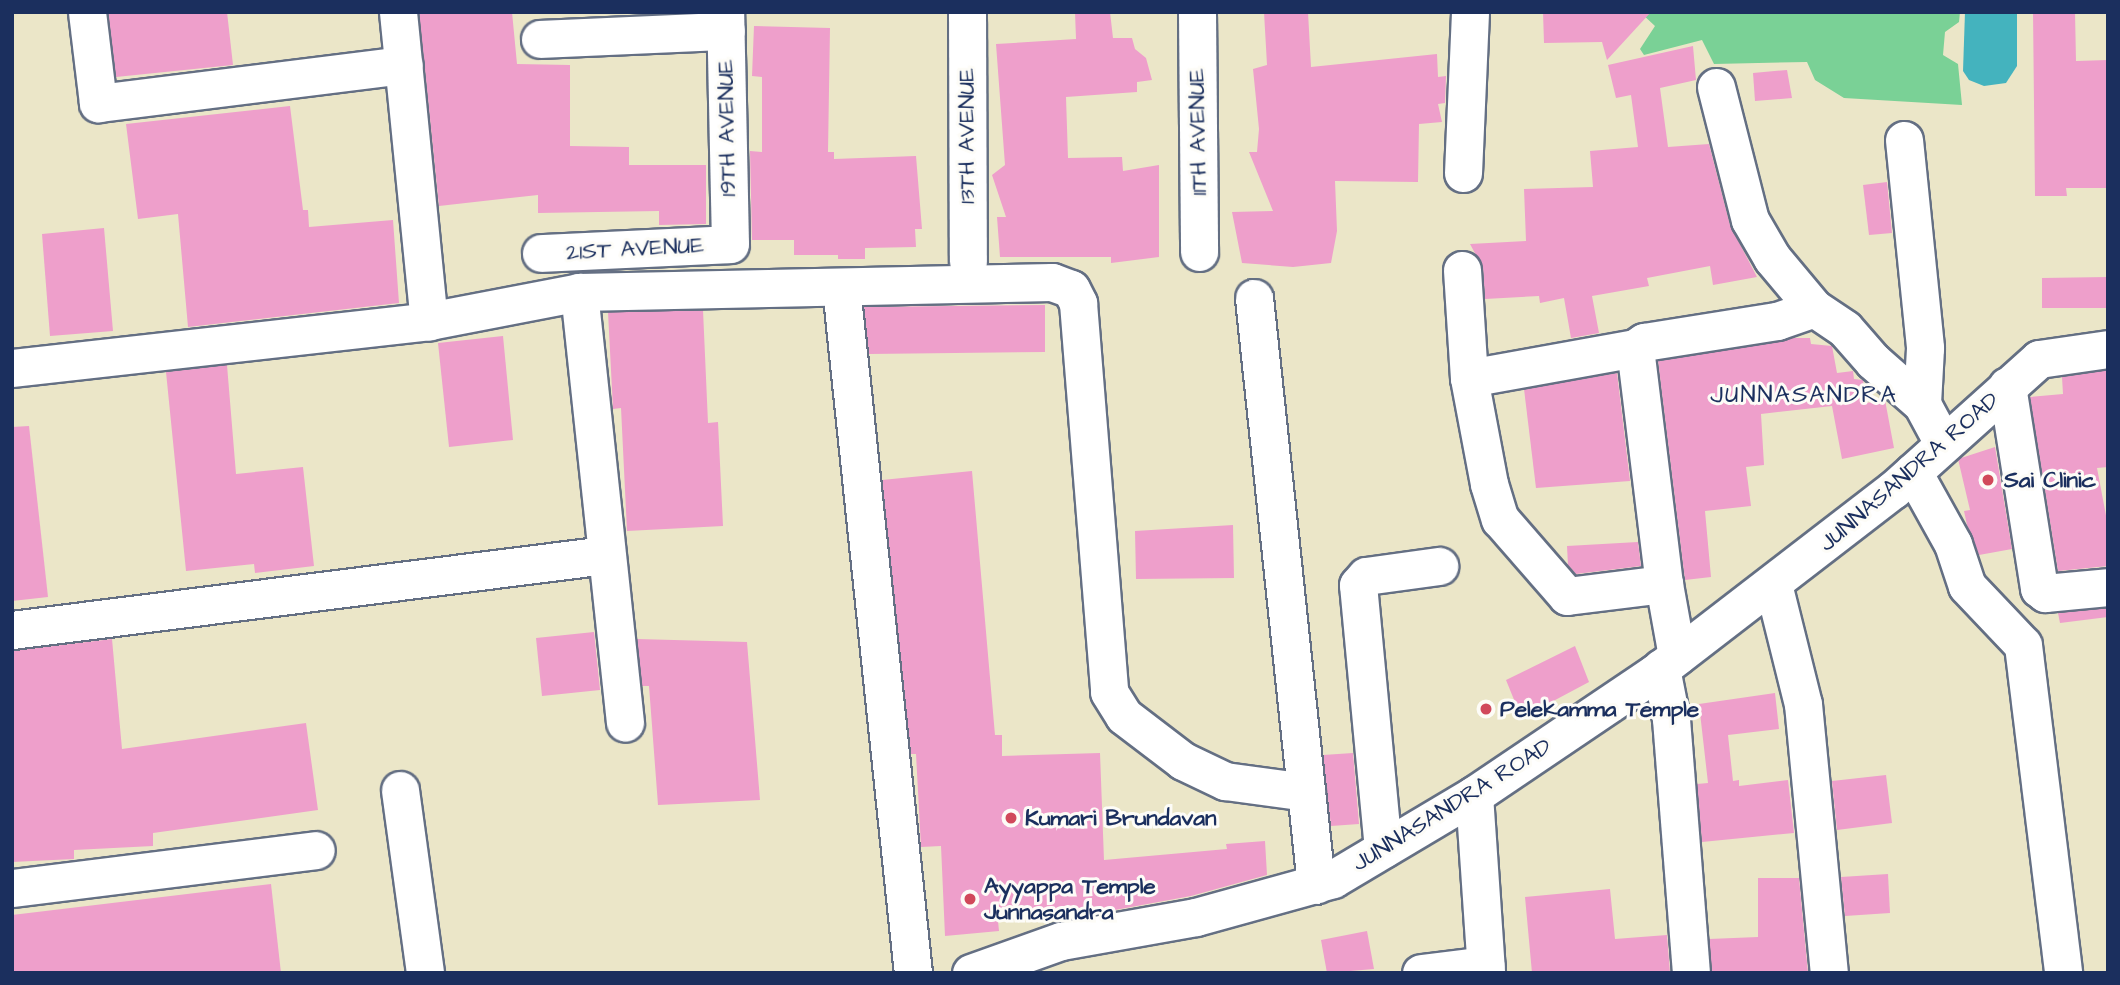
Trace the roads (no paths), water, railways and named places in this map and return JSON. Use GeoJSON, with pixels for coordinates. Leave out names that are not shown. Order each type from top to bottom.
{"type":"FeatureCollection","features":[{"type":"Feature","properties":{"kind":"street"},"geometry":{"type":"LineString","coordinates":[[87,12],[98,103],[404,65]]}},
{"type":"Feature","properties":{"kind":"street"},"geometry":{"type":"LineString","coordinates":[[398,12],[429,321]]}},
{"type":"Feature","properties":{"kind":"street","name":"13TH AVENUE"},"geometry":{"type":"LineString","coordinates":[[967,12],[968,261]]}},
{"type":"Feature","properties":{"kind":"street","name":"11TH AVENUE"},"geometry":{"type":"LineString","coordinates":[[1197,12],[1199,252]]}},
{"type":"Feature","properties":{"kind":"street"},"geometry":{"type":"LineString","coordinates":[[1463,173],[1470,12]]}},
{"type":"Feature","properties":{"kind":"street"},"geometry":{"type":"LineString","coordinates":[[540,39],[725,22]]}},
{"type":"Feature","properties":{"kind":"street","name":"19TH AVENUE"},"geometry":{"type":"LineString","coordinates":[[725,22],[730,244]]}},
{"type":"Feature","properties":{"kind":"street"},"geometry":{"type":"LineString","coordinates":[[1716,87],[1751,220],[1772,258],[1814,307],[1845,329],[1872,361],[1922,404],[1943,443]]}},
{"type":"Feature","properties":{"kind":"street"},"geometry":{"type":"LineString","coordinates":[[1904,141],[1925,348],[1922,404]]}},
{"type":"Feature","properties":{"kind":"street","name":"21ST AVENUE"},"geometry":{"type":"LineString","coordinates":[[541,253],[730,244]]}},
{"type":"Feature","properties":{"kind":"street"},"geometry":{"type":"LineString","coordinates":[[1462,270],[1469,378],[1489,484],[1500,519],[1547,577],[1567,596],[1664,584]]}},
{"type":"Feature","properties":{"kind":"street"},"geometry":{"type":"LineString","coordinates":[[12,368],[429,321],[579,292],[1052,282],[1071,289],[1078,303],[1109,692],[1124,716],[1183,761],[1225,781],[1306,792]]}},
{"type":"Feature","properties":{"kind":"street"},"geometry":{"type":"LineString","coordinates":[[841,287],[913,973]]}},
{"type":"Feature","properties":{"kind":"street"},"geometry":{"type":"LineString","coordinates":[[579,292],[625,723]]}},
{"type":"Feature","properties":{"kind":"street"},"geometry":{"type":"LineString","coordinates":[[1254,298],[1316,885]]}},
{"type":"Feature","properties":{"kind":"street"},"geometry":{"type":"LineString","coordinates":[[1469,378],[1635,348],[1644,342],[1777,321],[1814,307]]}},
{"type":"Feature","properties":{"kind":"street"},"geometry":{"type":"LineString","coordinates":[[1635,348],[1664,584],[1671,719],[1691,973]]}},
{"type":"Feature","properties":{"kind":"street","name":"JUNNASANDRA ROAD"},"geometry":{"type":"LineString","coordinates":[[990,969],[1061,941],[1196,917],[1316,885],[1383,849],[1474,795],[1669,662],[1773,584],[1913,472],[2039,359],[2108,349]]}},
{"type":"Feature","properties":{"kind":"street"},"geometry":{"type":"LineString","coordinates":[[2007,386],[2039,589],[2045,593],[2108,587]]}},
{"type":"Feature","properties":{"kind":"street"},"geometry":{"type":"LineString","coordinates":[[1913,472],[1953,544],[1967,586],[2024,645],[2063,973]]}},
{"type":"Feature","properties":{"kind":"street"},"geometry":{"type":"LineString","coordinates":[[12,630],[606,555]]}},
{"type":"Feature","properties":{"kind":"street"},"geometry":{"type":"LineString","coordinates":[[1383,849],[1358,585],[1366,576],[1439,566]]}},
{"type":"Feature","properties":{"kind":"street"},"geometry":{"type":"LineString","coordinates":[[1773,584],[1803,704],[1829,973]]}},
{"type":"Feature","properties":{"kind":"street"},"geometry":{"type":"LineString","coordinates":[[400,790],[425,973]]}},
{"type":"Feature","properties":{"kind":"street"},"geometry":{"type":"LineString","coordinates":[[1421,973],[1486,969],[1474,795]]}},
{"type":"Feature","properties":{"kind":"street"},"geometry":{"type":"LineString","coordinates":[[12,888],[316,850]]}},
{"type":"Feature","properties":{"kind":"water"},"geometry":{"type":"Polygon","coordinates":[[[1965,12],[2017,12],[2017,66],[2006,83],[1984,86],[1969,80],[1963,71],[1965,12]]]}},
{"type":"Feature","properties":{"kind":"place","name":"Sai Clinic"},"geometry":{"type":"Point","coordinates":[1988,480]}},
{"type":"Feature","properties":{"kind":"place","name":"Pelekamma Temple"},"geometry":{"type":"Point","coordinates":[1486,709]}},
{"type":"Feature","properties":{"kind":"place","name":"Kumari Brundavan"},"geometry":{"type":"Point","coordinates":[1011,818]}},
{"type":"Feature","properties":{"kind":"place","name":"Ayyappa Temple Junnasandra"},"geometry":{"type":"Point","coordinates":[970,899]}},
{"type":"Feature","properties":{"kind":"district","name":"JUNNASANDRA"},"geometry":{"type":"Point","coordinates":[1804,396]}}]}
